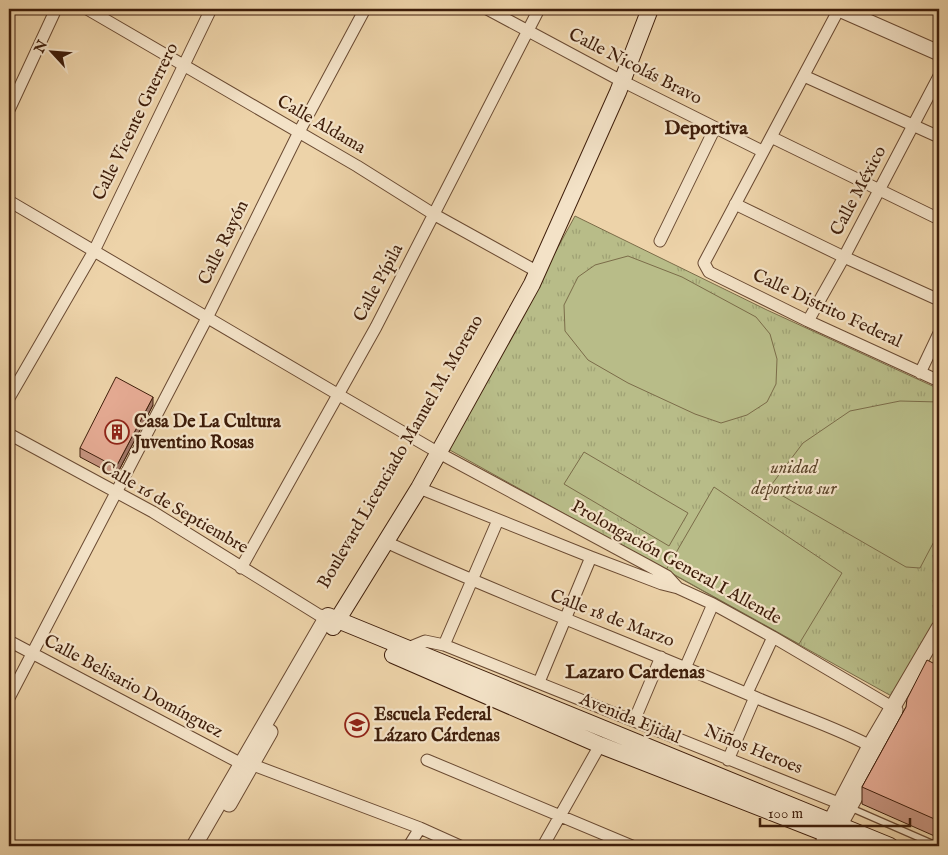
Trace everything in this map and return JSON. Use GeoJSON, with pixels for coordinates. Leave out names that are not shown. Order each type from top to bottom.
{"type":"FeatureCollection","features":[{"type":"Feature","properties":{"kind":"main road","name":"Boulevard Licenciado Manuel M. Moreno"},"geometry":{"type":"LineString","coordinates":[[618,78],[639,9]]}},
{"type":"Feature","properties":{"kind":"main road","name":"Boulevard Licenciado Manuel M. Moreno"},"geometry":{"type":"LineString","coordinates":[[328,620],[435,450],[533,270],[580,159],[650,9]]}},
{"type":"Feature","properties":{"kind":"main road","name":"Boulevard Licenciado Manuel M. Moreno"},"geometry":{"type":"LineString","coordinates":[[328,620],[386,542],[419,488],[435,450]]}},
{"type":"Feature","properties":{"kind":"main road","name":"Avenida Ejidal"},"geometry":{"type":"LineString","coordinates":[[328,620],[600,745],[858,846]]}},
{"type":"Feature","properties":{"kind":"main road","name":"Avenida Ejidal"},"geometry":{"type":"LineString","coordinates":[[399,652],[829,835],[890,846]]}},
{"type":"Feature","properties":{"kind":"street"},"geometry":{"type":"LineString","coordinates":[[9,110],[56,9]]}},
{"type":"Feature","properties":{"kind":"street","name":"Calle Aldama"},"geometry":{"type":"LineString","coordinates":[[87,9],[299,132],[435,215],[533,270]]}},
{"type":"Feature","properties":{"kind":"street","name":"Calle Vicente Guerrero"},"geometry":{"type":"LineString","coordinates":[[9,398],[94,251],[210,9]]}},
{"type":"Feature","properties":{"kind":"street","name":"Calle Rayón"},"geometry":{"type":"LineString","coordinates":[[9,698],[207,318],[299,132],[365,9]]}},
{"type":"Feature","properties":{"kind":"street","name":"Calle Nicolás Bravo"},"geometry":{"type":"LineString","coordinates":[[487,9],[762,152]]}},
{"type":"Feature","properties":{"kind":"street","name":"Calle Pípila"},"geometry":{"type":"LineString","coordinates":[[241,568],[338,396],[435,215],[538,9]]}},
{"type":"Feature","properties":{"kind":"street"},"geometry":{"type":"LineString","coordinates":[[939,53],[839,9],[734,204],[844,258],[939,300]]}},
{"type":"Feature","properties":{"kind":"street"},"geometry":{"type":"LineString","coordinates":[[804,76],[939,137]]}},
{"type":"Feature","properties":{"kind":"street","name":"Calle México"},"geometry":{"type":"LineString","coordinates":[[808,321],[844,258],[939,76]]}},
{"type":"Feature","properties":{"kind":"street"},"geometry":{"type":"LineString","coordinates":[[660,241],[715,128]]}},
{"type":"Feature","properties":{"kind":"street"},"geometry":{"type":"LineString","coordinates":[[771,137],[939,219]]}},
{"type":"Feature","properties":{"kind":"street","name":"Prolongación General I Allende"},"geometry":{"type":"LineString","coordinates":[[9,201],[338,396],[667,576],[678,588],[713,604],[773,637],[897,710]]}},
{"type":"Feature","properties":{"kind":"street","name":"Calle Distrito Federal"},"geometry":{"type":"LineString","coordinates":[[734,204],[704,263],[709,272],[808,321],[939,381]]}},
{"type":"Feature","properties":{"kind":"street"},"geometry":{"type":"LineString","coordinates":[[920,373],[939,333]]}},
{"type":"Feature","properties":{"kind":"street","name":"Calle 16 de Septiembre"},"geometry":{"type":"LineString","coordinates":[[9,434],[116,494],[153,512],[328,620]]}},
{"type":"Feature","properties":{"kind":"street"},"geometry":{"type":"LineString","coordinates":[[419,488],[591,558],[678,588]]}},
{"type":"Feature","properties":{"kind":"street"},"geometry":{"type":"LineString","coordinates":[[444,645],[498,520]]}},
{"type":"Feature","properties":{"kind":"street","name":"Calle 18 de Marzo"},"geometry":{"type":"LineString","coordinates":[[386,542],[471,581],[686,666],[875,749]]}},
{"type":"Feature","properties":{"kind":"street"},"geometry":{"type":"LineString","coordinates":[[539,682],[591,558]]}},
{"type":"Feature","properties":{"kind":"street"},"geometry":{"type":"LineString","coordinates":[[686,666],[713,604]]}},
{"type":"Feature","properties":{"kind":"street","name":"Boulevard Licenciado Manuel M. Moreno"},"geometry":{"type":"LineString","coordinates":[[194,846],[219,812],[328,620]]}},
{"type":"Feature","properties":{"kind":"street"},"geometry":{"type":"LineString","coordinates":[[829,835],[939,628]]}},
{"type":"Feature","properties":{"kind":"street"},"geometry":{"type":"LineString","coordinates":[[728,760],[773,637]]}},
{"type":"Feature","properties":{"kind":"street","name":"Calle Belisario Domínguez"},"geometry":{"type":"LineString","coordinates":[[9,641],[247,764],[420,828],[460,846]]}},
{"type":"Feature","properties":{"kind":"street","name":"Niños Heroes"},"geometry":{"type":"LineString","coordinates":[[399,652],[425,641],[444,645],[844,806]]}},
{"type":"Feature","properties":{"kind":"street"},"geometry":{"type":"LineString","coordinates":[[897,710],[939,646]]}},
{"type":"Feature","properties":{"kind":"street"},"geometry":{"type":"LineString","coordinates":[[634,720],[661,657]]}},
{"type":"Feature","properties":{"kind":"street"},"geometry":{"type":"LineString","coordinates":[[543,846],[561,818],[600,745]]}},
{"type":"Feature","properties":{"kind":"street"},"geometry":{"type":"LineString","coordinates":[[427,760],[561,818],[632,846]]}},
{"type":"Feature","properties":{"kind":"street","name":"Boulevard Licenciado Manuel M. Moreno"},"geometry":{"type":"LineString","coordinates":[[205,846],[219,812]]}},
{"type":"Feature","properties":{"kind":"street"},"geometry":{"type":"LineString","coordinates":[[409,846],[420,828]]}},
{"type":"Feature","properties":{"kind":"lane"},"geometry":{"type":"LineString","coordinates":[[844,806],[938,846]]}},
{"type":"Feature","properties":{"kind":"green space","name":"unidad deportiva sur"},"geometry":{"type":"Polygon","coordinates":[[[575,216],[767,310],[939,389],[939,623],[895,698],[448,449],[575,216]]]}},
{"type":"Feature","properties":{"kind":"green space"},"geometry":{"type":"Polygon","coordinates":[[[628,256],[682,277],[756,317],[770,334],[777,359],[776,384],[767,402],[747,415],[721,423],[695,414],[628,383],[588,360],[565,331],[564,305],[578,277],[595,265],[628,256]]]}},
{"type":"Feature","properties":{"kind":"green space"},"geometry":{"type":"Polygon","coordinates":[[[900,401],[939,402],[939,532],[920,568],[906,567],[769,488],[803,443],[850,411],[900,401]]]}},
{"type":"Feature","properties":{"kind":"green space"},"geometry":{"type":"Polygon","coordinates":[[[584,452],[688,513],[669,546],[564,484],[584,452]]]}},
{"type":"Feature","properties":{"kind":"green space"},"geometry":{"type":"Polygon","coordinates":[[[714,487],[842,573],[799,644],[666,570],[714,487]]]}},
{"type":"Feature","properties":{"kind":"building","name":"Casa De La Cultura Juventino Rosas"},"geometry":{"type":"Polygon","coordinates":[[[116,377],[153,397],[116,467],[80,448],[116,377]]]}},
{"type":"Feature","properties":{"kind":"building"},"geometry":{"type":"Polygon","coordinates":[[[927,660],[939,666],[939,821],[862,787],[906,707],[907,699],[927,660]]]}},
{"type":"Feature","properties":{"kind":"place","name":"Casa De La Cultura Juventino Rosas"},"geometry":{"type":"Point","coordinates":[117,432]}},
{"type":"Feature","properties":{"kind":"place","name":"Escuela Federal Lázaro Cárdenas"},"geometry":{"type":"Point","coordinates":[357,725]}},
{"type":"Feature","properties":{"kind":"district","name":"Deportiva"},"geometry":{"type":"Point","coordinates":[706,128]}},
{"type":"Feature","properties":{"kind":"district","name":"Lazaro Cardenas"},"geometry":{"type":"Point","coordinates":[635,672]}}]}
